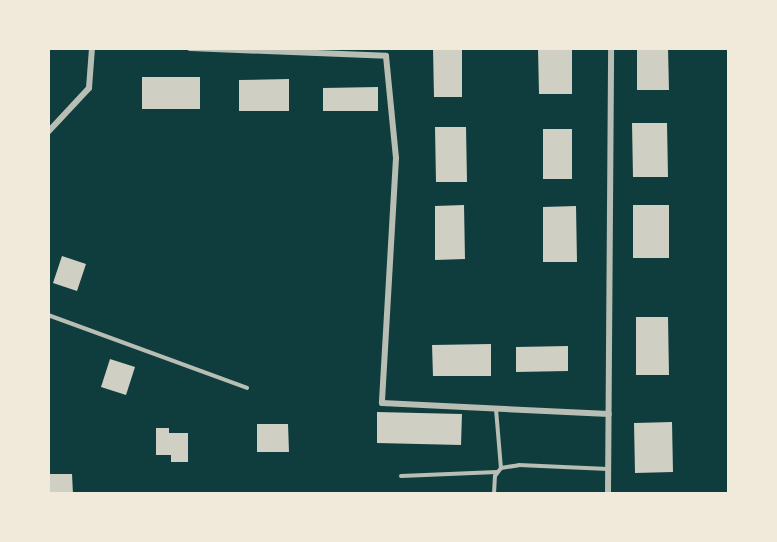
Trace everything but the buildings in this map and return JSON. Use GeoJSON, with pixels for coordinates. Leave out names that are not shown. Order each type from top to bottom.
{"type":"FeatureCollection","features":[{"type":"Feature","properties":{"kind":"street"},"geometry":{"type":"LineString","coordinates":[[48,132],[89,88],[92,48]]}},
{"type":"Feature","properties":{"kind":"street"},"geometry":{"type":"LineString","coordinates":[[190,48],[303,50],[386,56],[396,158],[382,403],[609,414]]}},
{"type":"Feature","properties":{"kind":"street"},"geometry":{"type":"LineString","coordinates":[[608,494],[611,48]]}},
{"type":"Feature","properties":{"kind":"lane"},"geometry":{"type":"LineString","coordinates":[[48,315],[247,388]]}},
{"type":"Feature","properties":{"kind":"lane"},"geometry":{"type":"LineString","coordinates":[[496,409],[501,468]]}},
{"type":"Feature","properties":{"kind":"lane"},"geometry":{"type":"LineString","coordinates":[[401,476],[496,472],[501,468],[519,465],[609,470]]}},
{"type":"Feature","properties":{"kind":"lane"},"geometry":{"type":"LineString","coordinates":[[494,494],[496,472]]}}]}
